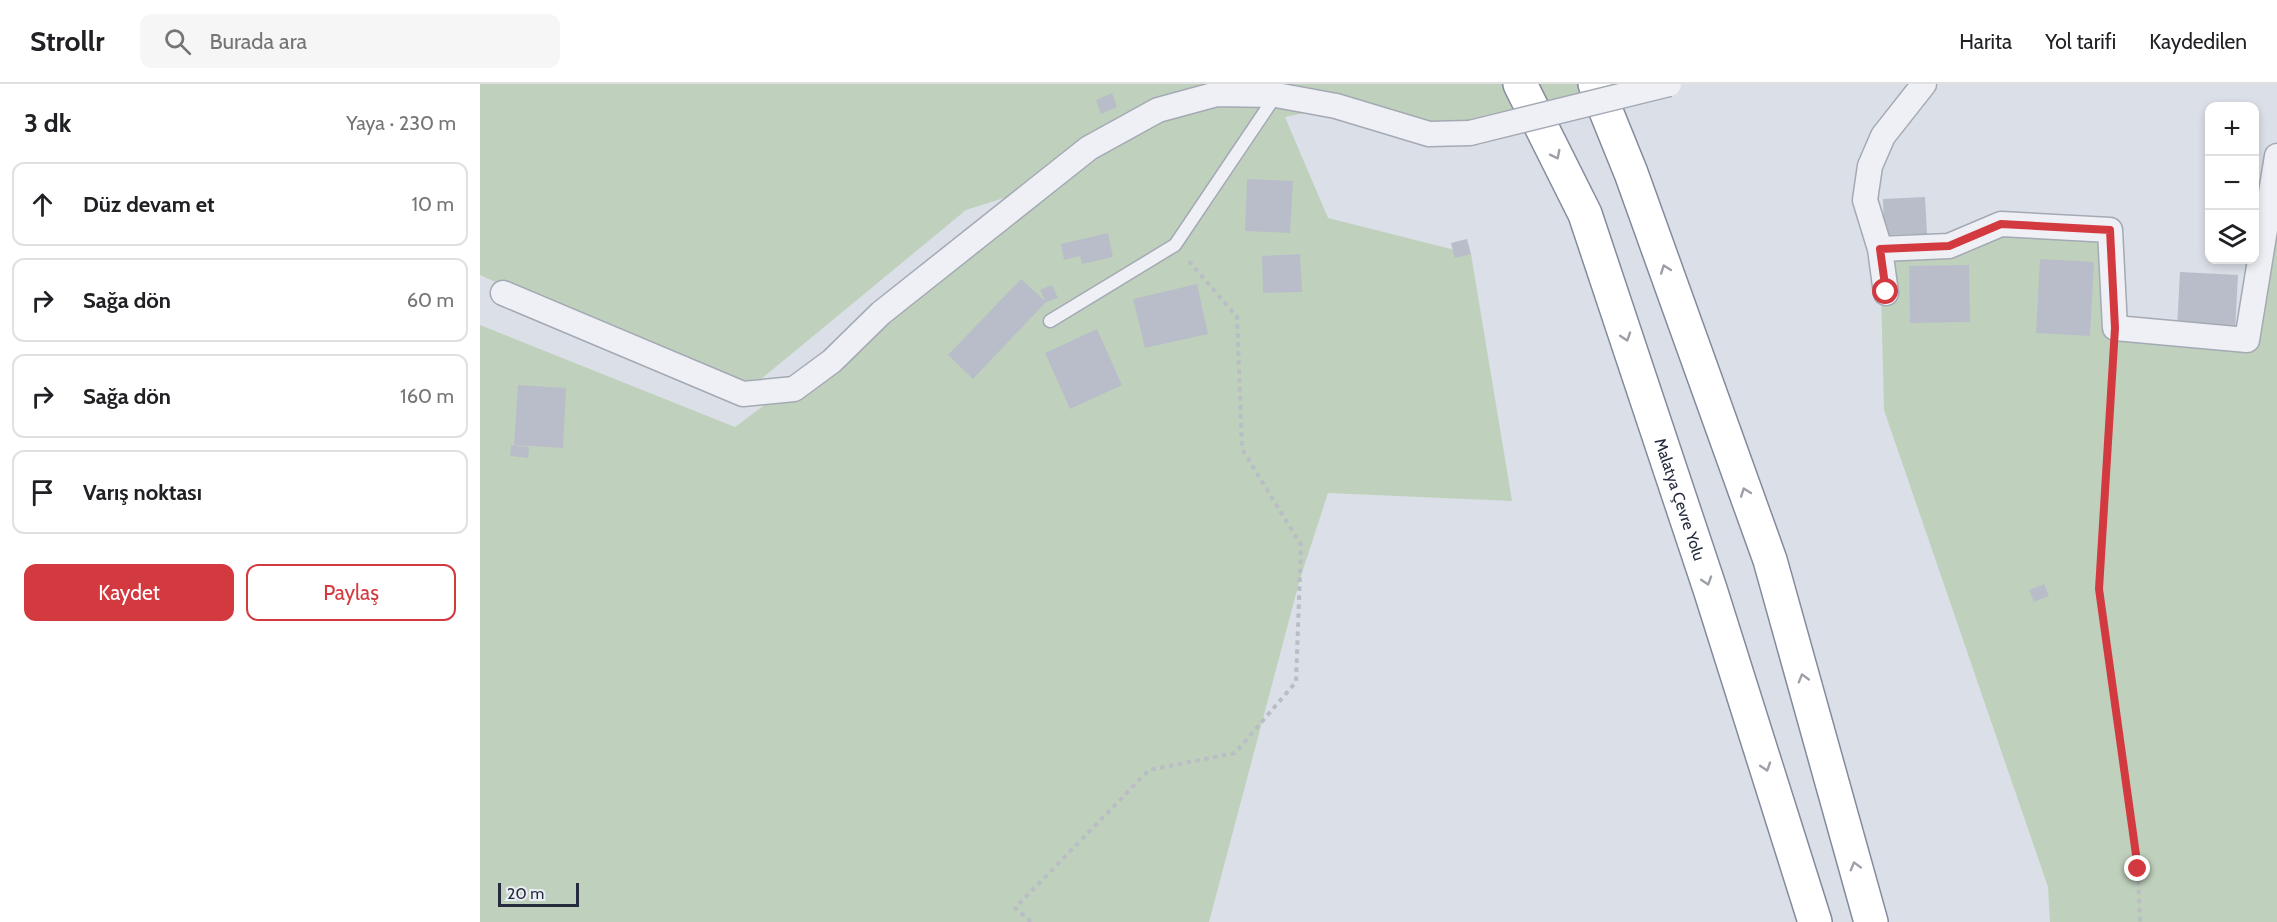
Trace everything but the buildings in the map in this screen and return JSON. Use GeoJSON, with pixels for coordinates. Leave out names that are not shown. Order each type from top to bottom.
{"type":"FeatureCollection","features":[{"type":"Feature","properties":{"kind":"highway","name":"Malatya Çevre Yolu"},"geometry":{"type":"LineString","coordinates":[[1520,84],[1586,214],[1710,589],[1815,922]]}},
{"type":"Feature","properties":{"kind":"highway"},"geometry":{"type":"LineString","coordinates":[[1595,84],[1631,173],[1770,560],[1871,922]]}},
{"type":"Feature","properties":{"kind":"street"},"geometry":{"type":"LineString","coordinates":[[503,293],[743,394],[794,389],[832,362],[881,313],[1089,147],[1158,110],[1217,94],[1276,94],[1336,106],[1429,134],[1470,133],[1669,84]]}},
{"type":"Feature","properties":{"kind":"street"},"geometry":{"type":"LineString","coordinates":[[1886,292],[1880,249],[1865,200],[1870,166],[1883,136],[1924,84]]}},
{"type":"Feature","properties":{"kind":"street"},"geometry":{"type":"LineString","coordinates":[[1880,249],[1949,246],[2001,224],[2110,230],[2115,328],[2247,340],[2277,156]]}},
{"type":"Feature","properties":{"kind":"lane"},"geometry":{"type":"LineString","coordinates":[[1050,321],[1175,245],[1276,94]]}},
{"type":"Feature","properties":{"kind":"path"},"geometry":{"type":"LineString","coordinates":[[1031,922],[1015,908],[1149,770],[1235,753],[1296,682],[1301,545],[1242,449],[1237,317],[1175,245]]}},
{"type":"Feature","properties":{"kind":"path"},"geometry":{"type":"LineString","coordinates":[[2115,328],[2099,589],[2138,869],[2140,922]]}},
{"type":"Feature","properties":{"kind":"green space"},"geometry":{"type":"Polygon","coordinates":[[[480,84],[1623,84],[1470,133],[1336,106],[1285,117],[1328,218],[1471,254],[1512,501],[1328,493],[1300,579],[1209,922],[480,922],[480,325],[735,427],[1067,178],[966,210],[743,394],[480,275],[480,84]]]}},
{"type":"Feature","properties":{"kind":"green space"},"geometry":{"type":"Polygon","coordinates":[[[2277,156],[2277,922],[2050,922],[2048,887],[1884,410],[1880,249],[2063,227],[2110,230],[2115,328],[2247,340],[2277,156]]]}},
{"type":"Feature","properties":{"kind":"route"},"geometry":{"type":"LineString","coordinates":[[1886,292],[1880,249],[1949,246],[2001,224],[2110,230],[2115,328],[2099,589],[2138,869]]}}]}
